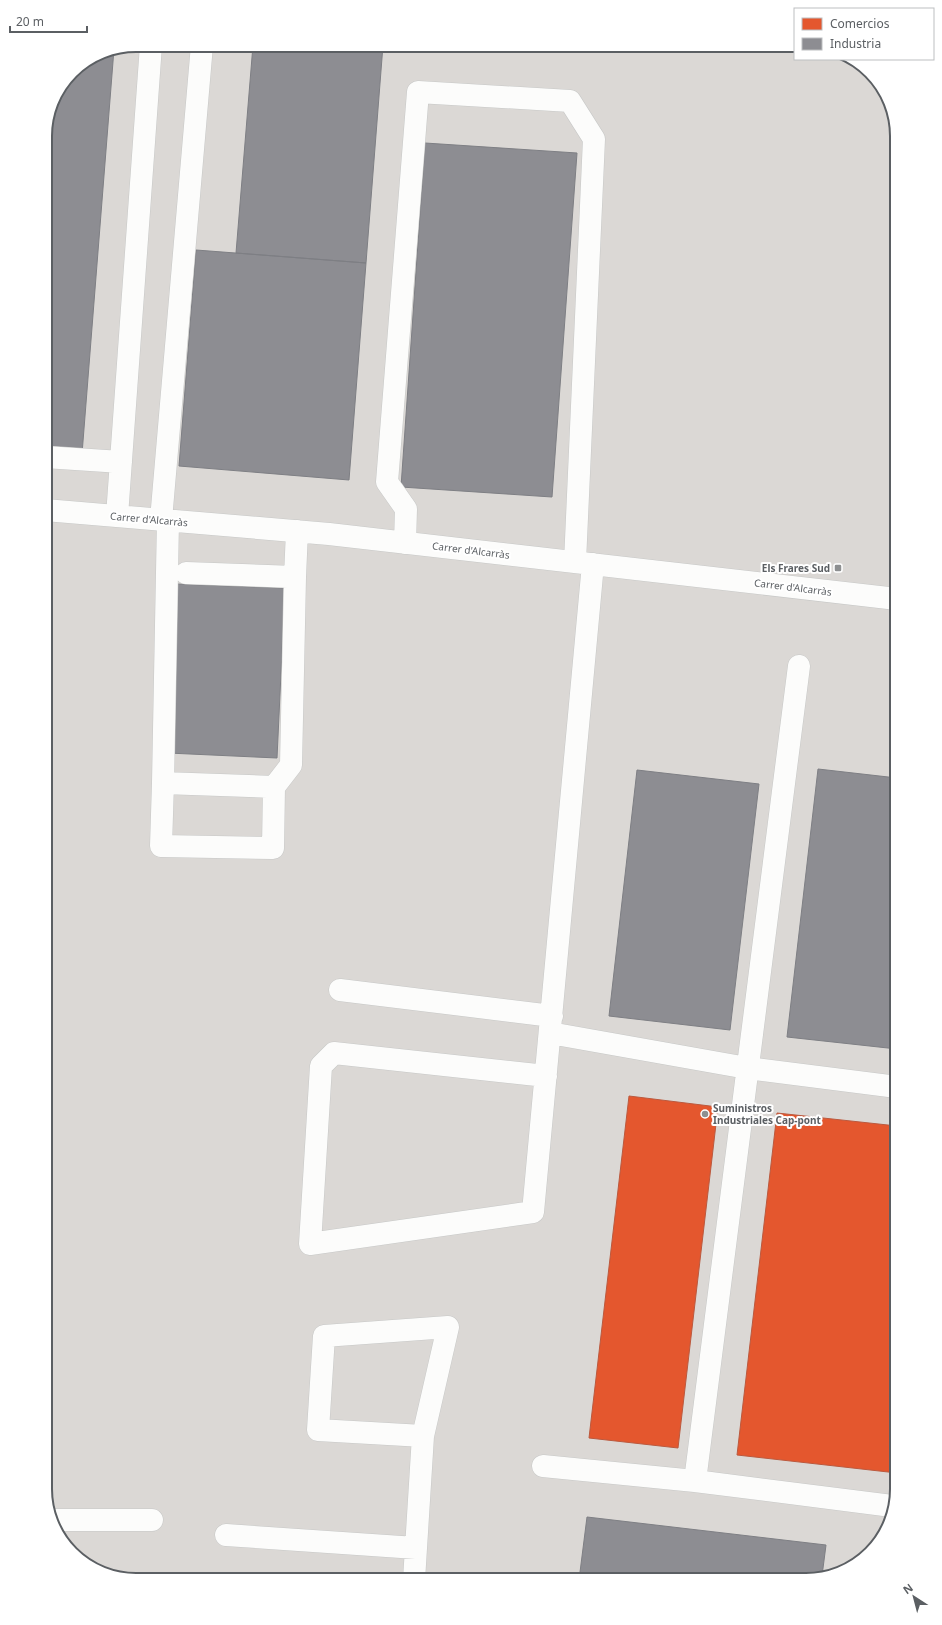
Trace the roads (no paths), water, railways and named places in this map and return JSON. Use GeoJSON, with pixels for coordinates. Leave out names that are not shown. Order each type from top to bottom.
{"type":"FeatureCollection","features":[{"type":"Feature","properties":{"kind":"street"},"geometry":{"type":"LineString","coordinates":[[117,516],[150,52]]}},
{"type":"Feature","properties":{"kind":"street"},"geometry":{"type":"LineString","coordinates":[[201,52],[164,520],[163,783],[161,846],[273,848],[274,787],[292,765],[297,531]]}},
{"type":"Feature","properties":{"kind":"street"},"geometry":{"type":"LineString","coordinates":[[405,543],[406,508],[387,482],[418,92],[570,101],[594,139],[584,563],[551,1025],[533,1212],[310,1244],[321,1066],[334,1053],[546,1076]]}},
{"type":"Feature","properties":{"kind":"street"},"geometry":{"type":"LineString","coordinates":[[52,457],[121,462]]}},
{"type":"Feature","properties":{"kind":"street","name":"Carrer d'Alcarràs"},"geometry":{"type":"LineString","coordinates":[[52,511],[297,531],[890,598]]}},
{"type":"Feature","properties":{"kind":"street"},"geometry":{"type":"LineString","coordinates":[[186,573],[295,577]]}},
{"type":"Feature","properties":{"kind":"street"},"geometry":{"type":"LineString","coordinates":[[696,1481],[798,666]]}},
{"type":"Feature","properties":{"kind":"street"},"geometry":{"type":"LineString","coordinates":[[163,783],[274,787]]}},
{"type":"Feature","properties":{"kind":"street"},"geometry":{"type":"LineString","coordinates":[[340,990],[551,1025],[747,1068],[890,1086]]}},
{"type":"Feature","properties":{"kind":"street"},"geometry":{"type":"LineString","coordinates":[[414,1573],[423,1436],[448,1327],[324,1336],[318,1430],[423,1436]]}},
{"type":"Feature","properties":{"kind":"street"},"geometry":{"type":"LineString","coordinates":[[543,1466],[696,1481],[888,1505]]}},
{"type":"Feature","properties":{"kind":"street"},"geometry":{"type":"LineString","coordinates":[[58,1520],[152,1520]]}},
{"type":"Feature","properties":{"kind":"street"},"geometry":{"type":"LineString","coordinates":[[226,1535],[416,1548]]}},
{"type":"Feature","properties":{"kind":"place","name":"Els Frares Sud"},"geometry":{"type":"Point","coordinates":[838,568]}},
{"type":"Feature","properties":{"kind":"place","name":"Suministros Industriales Cap-pont"},"geometry":{"type":"Point","coordinates":[705,1114]}}]}
